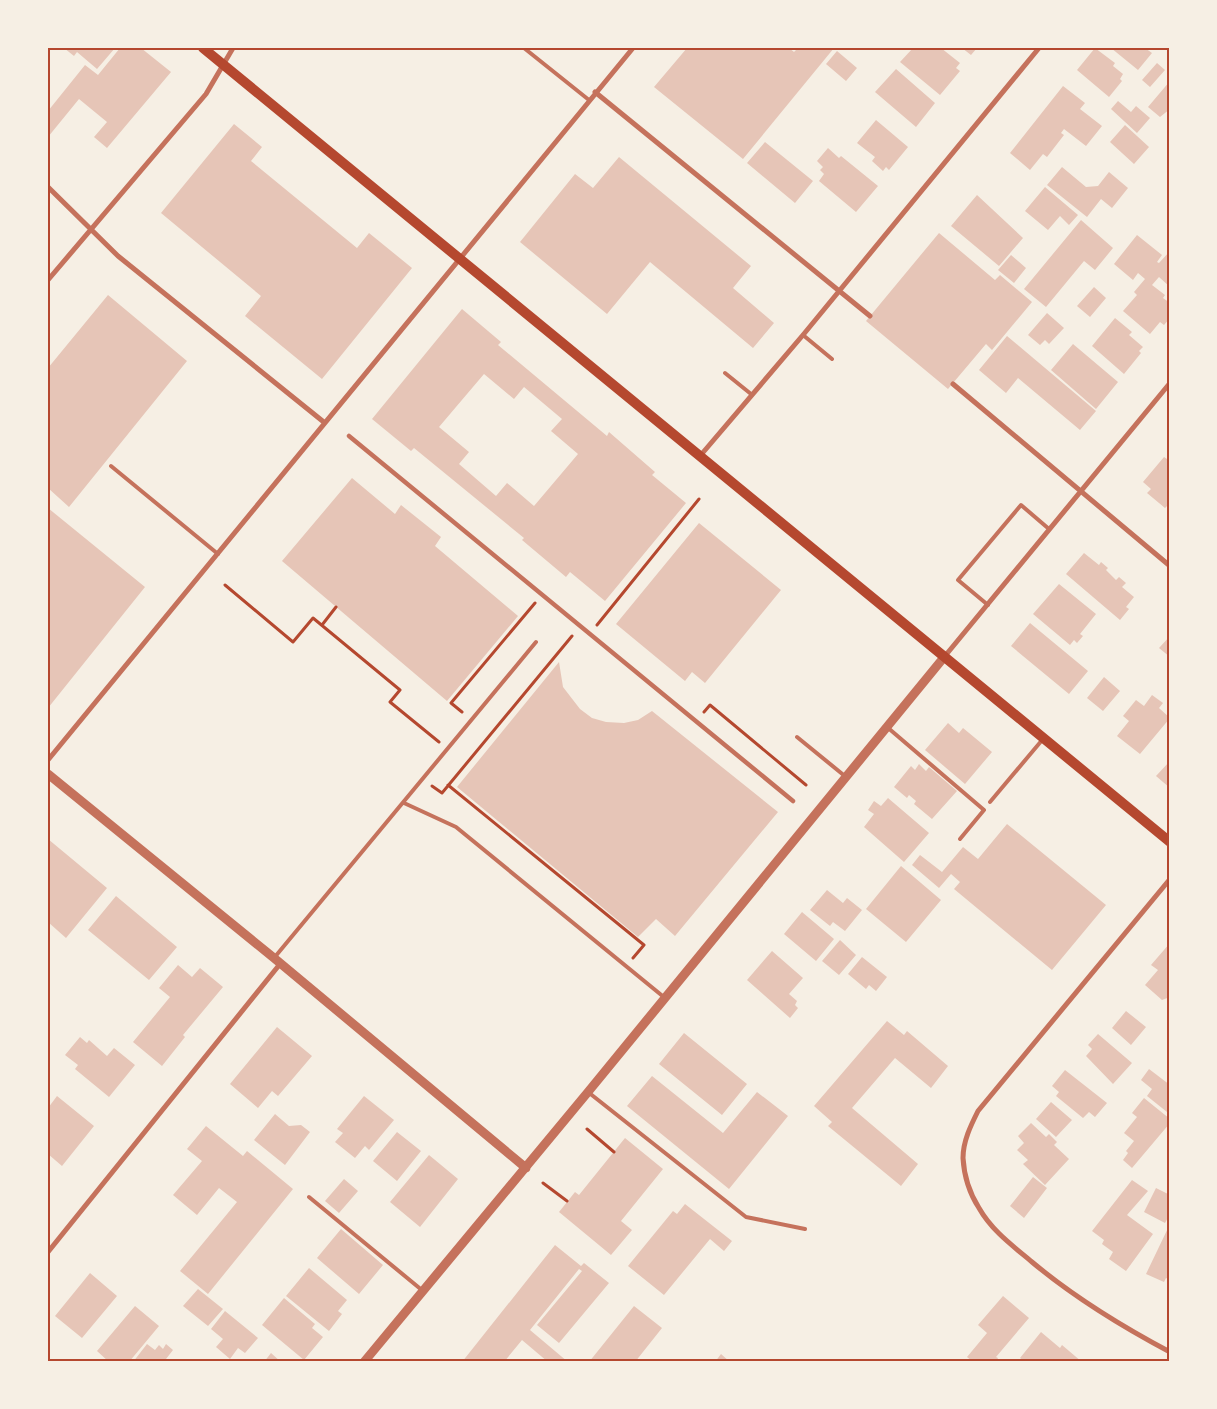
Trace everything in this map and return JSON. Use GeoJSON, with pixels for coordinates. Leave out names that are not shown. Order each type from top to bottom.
{"type":"FeatureCollection","features":[{"type":"Feature","properties":{"kind":"main road"},"geometry":{"type":"LineString","coordinates":[[204,48],[1170,842]]}},
{"type":"Feature","properties":{"kind":"street"},"geometry":{"type":"LineString","coordinates":[[48,280],[206,94],[233,48]]}},
{"type":"Feature","properties":{"kind":"street"},"geometry":{"type":"LineString","coordinates":[[48,760],[632,48]]}},
{"type":"Feature","properties":{"kind":"street"},"geometry":{"type":"LineString","coordinates":[[700,456],[803,335],[1039,48]]}},
{"type":"Feature","properties":{"kind":"street"},"geometry":{"type":"LineString","coordinates":[[595,92],[870,316]]}},
{"type":"Feature","properties":{"kind":"street"},"geometry":{"type":"LineString","coordinates":[[48,187],[90,230],[325,423]]}},
{"type":"Feature","properties":{"kind":"street"},"geometry":{"type":"LineString","coordinates":[[364,1362],[526,1168],[1170,383]]}},
{"type":"Feature","properties":{"kind":"street"},"geometry":{"type":"LineString","coordinates":[[953,384],[1170,566]]}},
{"type":"Feature","properties":{"kind":"street"},"geometry":{"type":"LineString","coordinates":[[349,436],[793,801]]}},
{"type":"Feature","properties":{"kind":"street"},"geometry":{"type":"LineString","coordinates":[[48,774],[526,1168]]}},
{"type":"Feature","properties":{"kind":"street"},"geometry":{"type":"LineString","coordinates":[[1170,880],[978,1111],[970,1126],[963,1157],[971,1191],[979,1208],[1004,1239],[1075,1296],[1112,1321],[1170,1352]]}},
{"type":"Feature","properties":{"kind":"street"},"geometry":{"type":"LineString","coordinates":[[48,1252],[277,961]]}},
{"type":"Feature","properties":{"kind":"lane"},"geometry":{"type":"LineString","coordinates":[[524,48],[589,100]]}},
{"type":"Feature","properties":{"kind":"lane"},"geometry":{"type":"LineString","coordinates":[[803,335],[832,359]]}},
{"type":"Feature","properties":{"kind":"lane"},"geometry":{"type":"LineString","coordinates":[[725,372],[751,394]]}},
{"type":"Feature","properties":{"kind":"lane"},"geometry":{"type":"LineString","coordinates":[[111,466],[218,554]]}},
{"type":"Feature","properties":{"kind":"lane"},"geometry":{"type":"LineString","coordinates":[[988,605],[958,580],[1021,505],[1049,529]]}},
{"type":"Feature","properties":{"kind":"lane"},"geometry":{"type":"LineString","coordinates":[[277,961],[536,642]]}},
{"type":"Feature","properties":{"kind":"lane"},"geometry":{"type":"LineString","coordinates":[[886,727],[984,810],[960,839]]}},
{"type":"Feature","properties":{"kind":"lane"},"geometry":{"type":"LineString","coordinates":[[797,737],[846,777]]}},
{"type":"Feature","properties":{"kind":"lane"},"geometry":{"type":"LineString","coordinates":[[990,802],[1044,739]]}},
{"type":"Feature","properties":{"kind":"lane"},"geometry":{"type":"LineString","coordinates":[[404,803],[456,827],[665,998]]}},
{"type":"Feature","properties":{"kind":"lane"},"geometry":{"type":"LineString","coordinates":[[588,1092],[746,1217],[805,1229]]}},
{"type":"Feature","properties":{"kind":"lane"},"geometry":{"type":"LineString","coordinates":[[309,1197],[423,1292]]}},
{"type":"Feature","properties":{"kind":"path"},"geometry":{"type":"LineString","coordinates":[[590,634],[699,500]]}},
{"type":"Feature","properties":{"kind":"path"},"geometry":{"type":"LineString","coordinates":[[224,585],[293,642],[313,618],[400,690],[390,702],[440,742],[446,735]]}},
{"type":"Feature","properties":{"kind":"path"},"geometry":{"type":"LineString","coordinates":[[464,714],[451,703],[542,594]]}},
{"type":"Feature","properties":{"kind":"path"},"geometry":{"type":"LineString","coordinates":[[322,625],[336,607]]}},
{"type":"Feature","properties":{"kind":"path"},"geometry":{"type":"LineString","coordinates":[[442,793],[580,626]]}},
{"type":"Feature","properties":{"kind":"path"},"geometry":{"type":"LineString","coordinates":[[696,721],[710,705],[806,785]]}},
{"type":"Feature","properties":{"kind":"path"},"geometry":{"type":"LineString","coordinates":[[448,785],[644,946],[633,958],[639,963]]}},
{"type":"Feature","properties":{"kind":"path"},"geometry":{"type":"LineString","coordinates":[[587,1129],[614,1152]]}},
{"type":"Feature","properties":{"kind":"path"},"geometry":{"type":"LineString","coordinates":[[543,1183],[567,1201]]}},
{"type":"Feature","properties":{"kind":"building"},"geometry":{"type":"Polygon","coordinates":[[[64,48],[115,48],[97,69],[77,52],[74,56],[64,48]]]}},
{"type":"Feature","properties":{"kind":"building"},"geometry":{"type":"Polygon","coordinates":[[[120,48],[141,48],[171,72],[107,148],[94,137],[107,122],[79,99],[48,137],[48,111],[85,65],[98,75],[120,48]]]}},
{"type":"Feature","properties":{"kind":"building"},"geometry":{"type":"Polygon","coordinates":[[[687,48],[789,48],[794,52],[798,48],[834,48],[743,159],[654,87],[687,48]]]}},
{"type":"Feature","properties":{"kind":"building"},"geometry":{"type":"Polygon","coordinates":[[[913,48],[941,48],[960,63],[956,68],[960,71],[940,95],[900,62],[913,48]]]}},
{"type":"Feature","properties":{"kind":"building"},"geometry":{"type":"Polygon","coordinates":[[[962,48],[977,48],[971,55],[962,48]]]}},
{"type":"Feature","properties":{"kind":"building"},"geometry":{"type":"Polygon","coordinates":[[[1095,48],[1115,63],[1113,66],[1123,74],[1120,79],[1122,81],[1109,97],[1077,70],[1095,48]]]}},
{"type":"Feature","properties":{"kind":"building"},"geometry":{"type":"Polygon","coordinates":[[[1111,48],[1145,48],[1152,53],[1138,70],[1111,48]]]}},
{"type":"Feature","properties":{"kind":"building"},"geometry":{"type":"Polygon","coordinates":[[[837,51],[857,68],[846,81],[826,64],[837,51]]]}},
{"type":"Feature","properties":{"kind":"building"},"geometry":{"type":"Polygon","coordinates":[[[1157,63],[1165,70],[1150,87],[1142,80],[1157,63]]]}},
{"type":"Feature","properties":{"kind":"building"},"geometry":{"type":"Polygon","coordinates":[[[896,69],[935,103],[916,127],[875,92],[896,69]]]}},
{"type":"Feature","properties":{"kind":"building"},"geometry":{"type":"Polygon","coordinates":[[[1170,81],[1170,109],[1160,117],[1148,107],[1170,81]]]}},
{"type":"Feature","properties":{"kind":"building"},"geometry":{"type":"Polygon","coordinates":[[[1063,86],[1085,103],[1080,109],[1102,126],[1086,146],[1064,129],[1061,133],[1064,135],[1047,157],[1043,154],[1030,170],[1010,153],[1063,86]]]}},
{"type":"Feature","properties":{"kind":"building"},"geometry":{"type":"Polygon","coordinates":[[[1118,101],[1131,112],[1136,106],[1150,118],[1137,133],[1111,109],[1118,101]]]}},
{"type":"Feature","properties":{"kind":"building"},"geometry":{"type":"Polygon","coordinates":[[[876,120],[908,147],[889,170],[886,167],[883,171],[872,161],[875,157],[857,143],[876,120]]]}},
{"type":"Feature","properties":{"kind":"building"},"geometry":{"type":"Polygon","coordinates":[[[234,124],[262,147],[251,161],[357,248],[369,233],[412,268],[322,379],[245,316],[261,296],[161,213],[234,124]]]}},
{"type":"Feature","properties":{"kind":"building"},"geometry":{"type":"Polygon","coordinates":[[[1125,125],[1149,147],[1134,164],[1110,142],[1125,125]]]}},
{"type":"Feature","properties":{"kind":"building"},"geometry":{"type":"Polygon","coordinates":[[[765,142],[813,181],[795,203],[747,163],[765,142]]]}},
{"type":"Feature","properties":{"kind":"building"},"geometry":{"type":"Polygon","coordinates":[[[828,148],[878,186],[856,212],[819,181],[824,174],[820,170],[823,167],[817,161],[828,148]]]}},
{"type":"Feature","properties":{"kind":"building"},"geometry":{"type":"Polygon","coordinates":[[[619,157],[751,266],[733,288],[774,323],[753,348],[650,262],[607,314],[520,242],[575,174],[593,188],[619,157]]]}},
{"type":"Feature","properties":{"kind":"building"},"geometry":{"type":"Polygon","coordinates":[[[1062,167],[1086,187],[1098,186],[1109,172],[1128,188],[1112,208],[1101,199],[1087,217],[1047,185],[1062,167]]]}},
{"type":"Feature","properties":{"kind":"building"},"geometry":{"type":"Polygon","coordinates":[[[1045,187],[1078,215],[1069,225],[1060,216],[1048,230],[1025,211],[1045,187]]]}},
{"type":"Feature","properties":{"kind":"building"},"geometry":{"type":"Polygon","coordinates":[[[977,195],[1023,238],[999,266],[951,226],[977,195]]]}},
{"type":"Feature","properties":{"kind":"building"},"geometry":{"type":"Polygon","coordinates":[[[1081,220],[1113,248],[1095,270],[1084,261],[1046,307],[1024,289],[1081,220]]]}},
{"type":"Feature","properties":{"kind":"building"},"geometry":{"type":"Polygon","coordinates":[[[939,233],[995,280],[1000,275],[1032,302],[992,350],[986,344],[948,389],[866,321],[939,233]]]}},
{"type":"Feature","properties":{"kind":"building"},"geometry":{"type":"Polygon","coordinates":[[[1137,235],[1162,255],[1157,262],[1159,263],[1170,251],[1170,287],[1159,277],[1152,285],[1165,295],[1163,298],[1170,303],[1170,318],[1164,325],[1160,322],[1150,334],[1123,311],[1137,295],[1134,292],[1145,279],[1138,273],[1133,280],[1114,264],[1137,235]]]}},
{"type":"Feature","properties":{"kind":"building"},"geometry":{"type":"Polygon","coordinates":[[[1011,255],[1026,268],[1014,283],[998,270],[1011,255]]]}},
{"type":"Feature","properties":{"kind":"building"},"geometry":{"type":"Polygon","coordinates":[[[1094,287],[1106,298],[1090,317],[1077,306],[1094,287]]]}},
{"type":"Feature","properties":{"kind":"building"},"geometry":{"type":"Polygon","coordinates":[[[108,295],[187,361],[69,507],[48,488],[48,368],[108,295]]]}},
{"type":"Feature","properties":{"kind":"building"},"geometry":{"type":"Polygon","coordinates":[[[462,309],[501,342],[498,345],[607,436],[609,432],[655,472],[652,475],[686,503],[605,601],[570,572],[566,577],[522,540],[524,538],[414,448],[411,451],[372,419],[462,309]],[[484,374],[439,427],[469,452],[459,464],[496,496],[507,483],[534,506],[578,454],[551,431],[562,419],[524,387],[514,399],[484,374]]]}},
{"type":"Feature","properties":{"kind":"building"},"geometry":{"type":"Polygon","coordinates":[[[1047,313],[1064,328],[1049,344],[1045,340],[1040,345],[1028,335],[1047,313]]]}},
{"type":"Feature","properties":{"kind":"building"},"geometry":{"type":"Polygon","coordinates":[[[1115,318],[1132,332],[1129,335],[1143,347],[1139,351],[1141,353],[1124,374],[1092,346],[1115,318]]]}},
{"type":"Feature","properties":{"kind":"building"},"geometry":{"type":"Polygon","coordinates":[[[1007,336],[1096,411],[1080,430],[1018,378],[1006,393],[979,370],[1007,336]]]}},
{"type":"Feature","properties":{"kind":"building"},"geometry":{"type":"Polygon","coordinates":[[[1073,344],[1118,382],[1096,409],[1051,370],[1073,344]]]}},
{"type":"Feature","properties":{"kind":"building"},"geometry":{"type":"Polygon","coordinates":[[[1164,457],[1170,461],[1170,506],[1168,505],[1165,508],[1147,493],[1151,489],[1143,482],[1164,457]]]}},
{"type":"Feature","properties":{"kind":"building"},"geometry":{"type":"Polygon","coordinates":[[[352,478],[395,514],[401,505],[441,537],[435,546],[518,616],[447,701],[282,561],[352,478]]]}},
{"type":"Feature","properties":{"kind":"building"},"geometry":{"type":"Polygon","coordinates":[[[48,508],[145,587],[48,708],[48,508]]]}},
{"type":"Feature","properties":{"kind":"building"},"geometry":{"type":"Polygon","coordinates":[[[699,523],[781,590],[705,683],[692,672],[685,681],[616,624],[699,523]]]}},
{"type":"Feature","properties":{"kind":"building"},"geometry":{"type":"Polygon","coordinates":[[[1084,553],[1099,565],[1101,562],[1108,568],[1106,570],[1116,580],[1119,577],[1126,583],[1122,587],[1134,597],[1126,607],[1129,609],[1120,620],[1066,574],[1084,553]]]}},
{"type":"Feature","properties":{"kind":"building"},"geometry":{"type":"Polygon","coordinates":[[[1059,584],[1096,614],[1080,634],[1083,636],[1077,643],[1074,640],[1070,645],[1033,614],[1059,584]]]}},
{"type":"Feature","properties":{"kind":"building"},"geometry":{"type":"Polygon","coordinates":[[[1030,623],[1088,671],[1069,694],[1011,646],[1030,623]]]}},
{"type":"Feature","properties":{"kind":"building"},"geometry":{"type":"Polygon","coordinates":[[[1170,636],[1170,657],[1159,648],[1170,636]]]}},
{"type":"Feature","properties":{"kind":"building"},"geometry":{"type":"Polygon","coordinates":[[[559,662],[563,687],[580,709],[592,718],[606,722],[624,723],[638,720],[652,711],[778,812],[675,936],[656,919],[638,937],[457,787],[559,662]]]}},
{"type":"Feature","properties":{"kind":"building"},"geometry":{"type":"Polygon","coordinates":[[[1104,677],[1120,691],[1103,711],[1087,698],[1104,677]]]}},
{"type":"Feature","properties":{"kind":"building"},"geometry":{"type":"Polygon","coordinates":[[[1152,695],[1163,703],[1159,708],[1170,718],[1140,754],[1117,736],[1129,721],[1123,716],[1136,700],[1144,706],[1152,695]]]}},
{"type":"Feature","properties":{"kind":"building"},"geometry":{"type":"Polygon","coordinates":[[[948,723],[959,733],[963,728],[992,752],[965,784],[925,750],[948,723]]]}},
{"type":"Feature","properties":{"kind":"building"},"geometry":{"type":"Polygon","coordinates":[[[1170,761],[1170,788],[1156,776],[1170,761]]]}},
{"type":"Feature","properties":{"kind":"building"},"geometry":{"type":"Polygon","coordinates":[[[919,764],[926,771],[929,767],[957,791],[932,819],[914,804],[916,801],[909,795],[907,798],[894,787],[911,766],[915,770],[919,764]]]}},
{"type":"Feature","properties":{"kind":"building"},"geometry":{"type":"Polygon","coordinates":[[[888,798],[929,833],[904,862],[864,827],[874,814],[868,810],[874,801],[881,806],[888,798]]]}},
{"type":"Feature","properties":{"kind":"building"},"geometry":{"type":"Polygon","coordinates":[[[1007,824],[1106,905],[1052,970],[954,889],[960,882],[951,874],[939,888],[912,865],[920,855],[942,872],[963,847],[978,859],[1007,824]]]}},
{"type":"Feature","properties":{"kind":"building"},"geometry":{"type":"Polygon","coordinates":[[[48,839],[107,888],[66,938],[48,922],[48,839]]]}},
{"type":"Feature","properties":{"kind":"building"},"geometry":{"type":"Polygon","coordinates":[[[901,866],[941,900],[906,942],[866,909],[901,866]]]}},
{"type":"Feature","properties":{"kind":"building"},"geometry":{"type":"Polygon","coordinates":[[[827,890],[843,903],[847,898],[862,910],[845,931],[833,922],[830,926],[810,910],[827,890]]]}},
{"type":"Feature","properties":{"kind":"building"},"geometry":{"type":"Polygon","coordinates":[[[116,896],[177,947],[149,980],[88,930],[116,896]]]}},
{"type":"Feature","properties":{"kind":"building"},"geometry":{"type":"Polygon","coordinates":[[[802,912],[834,939],[816,961],[784,934],[802,912]]]}},
{"type":"Feature","properties":{"kind":"building"},"geometry":{"type":"Polygon","coordinates":[[[840,940],[856,955],[839,975],[822,961],[840,940]]]}},
{"type":"Feature","properties":{"kind":"building"},"geometry":{"type":"Polygon","coordinates":[[[1170,943],[1170,997],[1162,1000],[1145,985],[1158,970],[1151,965],[1170,943]]]}},
{"type":"Feature","properties":{"kind":"building"},"geometry":{"type":"Polygon","coordinates":[[[772,951],[803,978],[789,994],[797,1001],[795,1005],[798,1008],[790,1018],[747,980],[772,951]]]}},
{"type":"Feature","properties":{"kind":"building"},"geometry":{"type":"Polygon","coordinates":[[[862,957],[887,977],[876,991],[869,985],[866,989],[848,974],[862,957]]]}},
{"type":"Feature","properties":{"kind":"building"},"geometry":{"type":"Polygon","coordinates":[[[178,965],[192,977],[200,968],[223,987],[183,1035],[185,1037],[162,1066],[133,1042],[170,997],[159,988],[178,965]]]}},
{"type":"Feature","properties":{"kind":"building"},"geometry":{"type":"Polygon","coordinates":[[[1126,1011],[1146,1027],[1131,1045],[1112,1028],[1126,1011]]]}},
{"type":"Feature","properties":{"kind":"building"},"geometry":{"type":"Polygon","coordinates":[[[887,1021],[904,1035],[907,1031],[948,1066],[931,1088],[895,1058],[852,1108],[918,1164],[901,1186],[828,1126],[832,1122],[814,1106],[887,1021]]]}},
{"type":"Feature","properties":{"kind":"building"},"geometry":{"type":"Polygon","coordinates":[[[277,1027],[312,1056],[278,1096],[272,1091],[258,1108],[230,1084],[277,1027]]]}},
{"type":"Feature","properties":{"kind":"building"},"geometry":{"type":"Polygon","coordinates":[[[684,1033],[747,1084],[722,1115],[659,1064],[684,1033]]]}},
{"type":"Feature","properties":{"kind":"building"},"geometry":{"type":"Polygon","coordinates":[[[1098,1034],[1132,1063],[1113,1084],[1086,1056],[1092,1049],[1088,1045],[1098,1034]]]}},
{"type":"Feature","properties":{"kind":"building"},"geometry":{"type":"Polygon","coordinates":[[[80,1037],[87,1043],[89,1040],[107,1056],[114,1048],[135,1065],[109,1097],[75,1069],[78,1065],[65,1055],[80,1037]]]}},
{"type":"Feature","properties":{"kind":"building"},"geometry":{"type":"Polygon","coordinates":[[[1149,1069],[1170,1085],[1170,1109],[1167,1112],[1147,1096],[1152,1089],[1141,1080],[1149,1069]]]}},
{"type":"Feature","properties":{"kind":"building"},"geometry":{"type":"Polygon","coordinates":[[[1065,1070],[1107,1103],[1095,1117],[1089,1112],[1083,1118],[1056,1096],[1059,1092],[1052,1086],[1065,1070]]]}},
{"type":"Feature","properties":{"kind":"building"},"geometry":{"type":"Polygon","coordinates":[[[652,1076],[723,1133],[757,1092],[788,1116],[729,1189],[627,1106],[652,1076]]]}},
{"type":"Feature","properties":{"kind":"building"},"geometry":{"type":"Polygon","coordinates":[[[57,1096],[94,1126],[62,1166],[48,1154],[48,1108],[57,1096]]]}},
{"type":"Feature","properties":{"kind":"building"},"geometry":{"type":"Polygon","coordinates":[[[364,1096],[394,1120],[369,1150],[365,1146],[355,1158],[335,1142],[343,1133],[337,1129],[364,1096]]]}},
{"type":"Feature","properties":{"kind":"building"},"geometry":{"type":"Polygon","coordinates":[[[1144,1098],[1170,1119],[1170,1123],[1132,1168],[1123,1160],[1128,1153],[1126,1151],[1134,1141],[1124,1133],[1137,1117],[1132,1113],[1144,1098]]]}},
{"type":"Feature","properties":{"kind":"building"},"geometry":{"type":"Polygon","coordinates":[[[1051,1102],[1072,1120],[1056,1137],[1036,1119],[1051,1102]]]}},
{"type":"Feature","properties":{"kind":"building"},"geometry":{"type":"Polygon","coordinates":[[[275,1114],[289,1126],[301,1125],[310,1132],[285,1165],[254,1140],[275,1114]]]}},
{"type":"Feature","properties":{"kind":"building"},"geometry":{"type":"Polygon","coordinates":[[[1031,1123],[1046,1137],[1049,1134],[1057,1142],[1054,1145],[1069,1159],[1045,1185],[1023,1164],[1028,1160],[1017,1150],[1024,1143],[1018,1136],[1031,1123]]]}},
{"type":"Feature","properties":{"kind":"building"},"geometry":{"type":"Polygon","coordinates":[[[206,1126],[243,1156],[247,1151],[293,1189],[208,1294],[180,1271],[237,1202],[219,1188],[197,1215],[173,1195],[202,1161],[187,1149],[206,1126]]]}},
{"type":"Feature","properties":{"kind":"building"},"geometry":{"type":"Polygon","coordinates":[[[397,1132],[421,1151],[397,1181],[373,1161],[397,1132]]]}},
{"type":"Feature","properties":{"kind":"building"},"geometry":{"type":"Polygon","coordinates":[[[625,1138],[663,1169],[621,1221],[632,1230],[611,1255],[559,1212],[575,1192],[579,1195],[625,1138]]]}},
{"type":"Feature","properties":{"kind":"building"},"geometry":{"type":"Polygon","coordinates":[[[429,1155],[458,1179],[420,1227],[390,1202],[429,1155]]]}},
{"type":"Feature","properties":{"kind":"building"},"geometry":{"type":"Polygon","coordinates":[[[1033,1177],[1047,1188],[1024,1218],[1010,1206],[1033,1177]]]}},
{"type":"Feature","properties":{"kind":"building"},"geometry":{"type":"Polygon","coordinates":[[[344,1179],[358,1191],[339,1213],[325,1201],[344,1179]]]}},
{"type":"Feature","properties":{"kind":"building"},"geometry":{"type":"Polygon","coordinates":[[[1132,1180],[1148,1191],[1127,1215],[1153,1234],[1126,1271],[1109,1259],[1113,1252],[1102,1244],[1104,1240],[1092,1231],[1132,1180]]]}},
{"type":"Feature","properties":{"kind":"building"},"geometry":{"type":"Polygon","coordinates":[[[1156,1188],[1170,1195],[1170,1214],[1165,1223],[1144,1212],[1156,1188]]]}},
{"type":"Feature","properties":{"kind":"building"},"geometry":{"type":"Polygon","coordinates":[[[685,1204],[732,1241],[724,1251],[710,1239],[664,1295],[628,1266],[673,1211],[677,1214],[685,1204]]]}},
{"type":"Feature","properties":{"kind":"building"},"geometry":{"type":"Polygon","coordinates":[[[1170,1224],[1170,1280],[1166,1278],[1164,1282],[1146,1274],[1170,1224]]]}},
{"type":"Feature","properties":{"kind":"building"},"geometry":{"type":"Polygon","coordinates":[[[341,1229],[383,1265],[359,1294],[317,1258],[341,1229]]]}},
{"type":"Feature","properties":{"kind":"building"},"geometry":{"type":"Polygon","coordinates":[[[555,1245],[581,1266],[584,1263],[609,1283],[559,1343],[537,1325],[582,1271],[579,1269],[530,1330],[568,1362],[548,1362],[522,1340],[504,1362],[462,1362],[555,1245]]]}},
{"type":"Feature","properties":{"kind":"building"},"geometry":{"type":"Polygon","coordinates":[[[309,1268],[347,1300],[338,1311],[342,1314],[329,1331],[286,1296],[309,1268]]]}},
{"type":"Feature","properties":{"kind":"building"},"geometry":{"type":"Polygon","coordinates":[[[90,1273],[117,1296],[82,1338],[55,1316],[90,1273]]]}},
{"type":"Feature","properties":{"kind":"building"},"geometry":{"type":"Polygon","coordinates":[[[198,1289],[223,1309],[208,1326],[183,1306],[198,1289]]]}},
{"type":"Feature","properties":{"kind":"building"},"geometry":{"type":"Polygon","coordinates":[[[1003,1296],[1029,1318],[996,1357],[998,1358],[996,1362],[973,1362],[967,1357],[987,1333],[978,1325],[1003,1296]]]}},
{"type":"Feature","properties":{"kind":"building"},"geometry":{"type":"Polygon","coordinates":[[[284,1298],[315,1324],[312,1328],[323,1337],[304,1360],[262,1325],[284,1298]]]}},
{"type":"Feature","properties":{"kind":"building"},"geometry":{"type":"Polygon","coordinates":[[[135,1306],[159,1326],[129,1362],[109,1362],[97,1351],[135,1306]]]}},
{"type":"Feature","properties":{"kind":"building"},"geometry":{"type":"Polygon","coordinates":[[[634,1306],[662,1328],[635,1362],[589,1362],[634,1306]]]}},
{"type":"Feature","properties":{"kind":"building"},"geometry":{"type":"Polygon","coordinates":[[[225,1311],[258,1338],[245,1353],[238,1348],[230,1359],[216,1347],[223,1339],[211,1329],[225,1311]]]}},
{"type":"Feature","properties":{"kind":"building"},"geometry":{"type":"Polygon","coordinates":[[[1041,1332],[1060,1348],[1062,1345],[1082,1362],[1025,1362],[1020,1358],[1041,1332]]]}},
{"type":"Feature","properties":{"kind":"building"},"geometry":{"type":"Polygon","coordinates":[[[147,1344],[155,1350],[159,1345],[163,1349],[166,1344],[173,1350],[166,1359],[169,1362],[133,1362],[147,1344]]]}},
{"type":"Feature","properties":{"kind":"building"},"geometry":{"type":"Polygon","coordinates":[[[271,1353],[281,1362],[264,1362],[271,1353]]]}},
{"type":"Feature","properties":{"kind":"building"},"geometry":{"type":"Polygon","coordinates":[[[721,1354],[730,1362],[715,1362],[721,1354]]]}}]}
